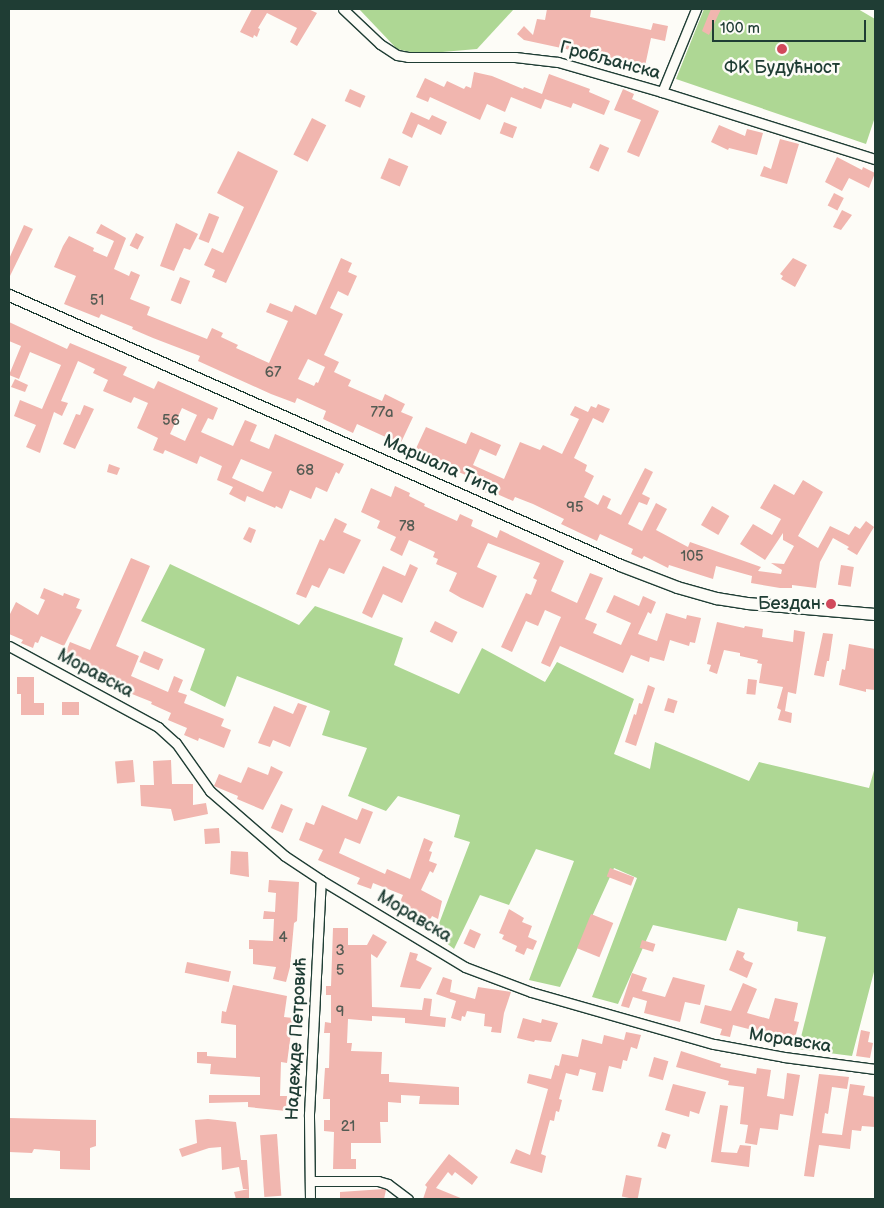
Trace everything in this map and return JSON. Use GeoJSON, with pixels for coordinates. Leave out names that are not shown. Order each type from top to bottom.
{"type":"FeatureCollection","features":[{"type":"Feature","properties":{"kind":"main road","name":"Маршала Тита"},"geometry":{"type":"LineString","coordinates":[[9,295],[620,565],[677,587],[716,598],[747,603],[875,614]]}},
{"type":"Feature","properties":{"kind":"street","name":"Гробљанска"},"geometry":{"type":"LineString","coordinates":[[344,9],[380,44],[390,52],[402,56],[544,59],[662,92],[875,160]]}},
{"type":"Feature","properties":{"kind":"street"},"geometry":{"type":"LineString","coordinates":[[662,92],[696,9]]}},
{"type":"Feature","properties":{"kind":"street","name":"Моравска"},"geometry":{"type":"LineString","coordinates":[[9,646],[158,727],[176,743],[201,780],[233,813],[285,856],[321,880],[465,967],[531,992],[714,1044],[784,1058],[875,1070]]}},
{"type":"Feature","properties":{"kind":"street","name":"Надежде Петровић"},"geometry":{"type":"LineString","coordinates":[[310,1199],[309,1114],[321,880]]}},
{"type":"Feature","properties":{"kind":"street"},"geometry":{"type":"LineString","coordinates":[[310,1181],[378,1181],[388,1184],[408,1199]]}},
{"type":"Feature","properties":{"kind":"green space"},"geometry":{"type":"Polygon","coordinates":[[[359,9],[514,9],[477,49],[419,54],[397,49],[359,9]]]}},
{"type":"Feature","properties":{"kind":"green space","name":"ФК Будућност"},"geometry":{"type":"Polygon","coordinates":[[[704,9],[858,9],[875,19],[875,117],[866,144],[676,79],[704,9]]]}},
{"type":"Feature","properties":{"kind":"green space"},"geometry":{"type":"Polygon","coordinates":[[[170,564],[299,625],[315,606],[403,638],[394,665],[459,694],[482,648],[545,682],[557,662],[634,699],[614,754],[650,769],[655,742],[749,781],[759,762],[869,788],[875,767],[875,968],[852,1056],[798,1049],[826,937],[797,931],[798,922],[738,908],[726,941],[653,925],[618,1004],[592,997],[637,878],[614,868],[560,987],[529,980],[574,861],[536,849],[509,905],[480,895],[454,949],[435,934],[470,842],[454,837],[460,815],[398,796],[386,811],[348,796],[367,748],[322,735],[330,711],[237,676],[225,707],[190,690],[205,649],[141,621],[170,564]]]}},
{"type":"Feature","properties":{"kind":"building"},"geometry":{"type":"Polygon","coordinates":[[[252,9],[308,9],[317,13],[297,46],[290,42],[297,28],[267,13],[258,28],[260,29],[257,37],[254,35],[253,38],[240,32],[252,9]]]}},
{"type":"Feature","properties":{"kind":"building"},"geometry":{"type":"Polygon","coordinates":[[[547,9],[591,10],[590,17],[651,30],[653,23],[668,26],[665,41],[651,38],[645,66],[524,40],[517,34],[524,26],[533,35],[537,19],[545,20],[547,9]]]}},
{"type":"Feature","properties":{"kind":"building"},"geometry":{"type":"Polygon","coordinates":[[[711,9],[721,9],[709,35],[702,31],[711,9]]]}},
{"type":"Feature","properties":{"kind":"building"},"geometry":{"type":"Polygon","coordinates":[[[474,72],[492,76],[523,89],[524,87],[542,94],[549,74],[590,89],[589,92],[610,101],[604,115],[573,103],[571,108],[545,99],[541,109],[511,97],[505,112],[487,104],[480,120],[430,97],[428,102],[416,97],[425,78],[444,87],[447,81],[464,89],[466,86],[471,88],[474,72]]]}},
{"type":"Feature","properties":{"kind":"building"},"geometry":{"type":"Polygon","coordinates":[[[350,89],[366,96],[360,108],[345,101],[350,89]]]}},
{"type":"Feature","properties":{"kind":"building"},"geometry":{"type":"Polygon","coordinates":[[[623,89],[634,94],[632,99],[659,111],[639,157],[627,152],[641,120],[614,110],[623,89]]]}},
{"type":"Feature","properties":{"kind":"building"},"geometry":{"type":"Polygon","coordinates":[[[411,112],[429,120],[432,115],[447,122],[441,135],[418,124],[412,138],[402,133],[411,112]]]}},
{"type":"Feature","properties":{"kind":"building"},"geometry":{"type":"Polygon","coordinates":[[[312,118],[326,125],[308,162],[293,155],[312,118]]]}},
{"type":"Feature","properties":{"kind":"building"},"geometry":{"type":"Polygon","coordinates":[[[504,122],[517,127],[513,138],[500,133],[504,122]]]}},
{"type":"Feature","properties":{"kind":"building"},"geometry":{"type":"Polygon","coordinates":[[[719,125],[745,136],[747,129],[763,133],[757,155],[729,148],[728,150],[711,142],[719,125]]]}},
{"type":"Feature","properties":{"kind":"building"},"geometry":{"type":"Polygon","coordinates":[[[780,139],[799,144],[787,184],[760,176],[764,166],[771,169],[780,139]]]}},
{"type":"Feature","properties":{"kind":"building"},"geometry":{"type":"Polygon","coordinates":[[[600,144],[609,148],[599,172],[589,168],[600,144]]]}},
{"type":"Feature","properties":{"kind":"building"},"geometry":{"type":"Polygon","coordinates":[[[238,151],[278,171],[226,283],[212,277],[215,270],[204,265],[212,248],[223,253],[244,207],[217,193],[238,151]]]}},
{"type":"Feature","properties":{"kind":"building"},"geometry":{"type":"Polygon","coordinates":[[[837,157],[862,170],[863,167],[875,173],[869,188],[849,178],[842,191],[825,182],[837,157]]]}},
{"type":"Feature","properties":{"kind":"building"},"geometry":{"type":"Polygon","coordinates":[[[389,158],[408,166],[400,186],[380,178],[389,158]]]}},
{"type":"Feature","properties":{"kind":"building"},"geometry":{"type":"Polygon","coordinates":[[[834,193],[844,198],[837,210],[828,205],[834,193]]]}},
{"type":"Feature","properties":{"kind":"building"},"geometry":{"type":"Polygon","coordinates":[[[842,210],[852,215],[841,230],[833,227],[842,210]]]}},
{"type":"Feature","properties":{"kind":"building"},"geometry":{"type":"Polygon","coordinates":[[[209,213],[219,217],[209,243],[199,239],[209,213]]]}},
{"type":"Feature","properties":{"kind":"building"},"geometry":{"type":"Polygon","coordinates":[[[176,223],[198,234],[190,250],[184,248],[174,271],[160,266],[176,223]]]}},
{"type":"Feature","properties":{"kind":"building"},"geometry":{"type":"Polygon","coordinates":[[[101,224],[126,238],[114,269],[129,276],[131,271],[140,275],[130,299],[150,307],[147,315],[207,339],[212,328],[223,333],[221,337],[238,345],[236,348],[269,363],[288,321],[266,312],[270,303],[292,312],[295,305],[316,315],[341,258],[352,263],[348,272],[357,276],[348,296],[338,291],[330,308],[343,314],[324,355],[339,362],[334,372],[351,380],[348,386],[382,401],[385,394],[405,404],[401,412],[413,417],[397,451],[386,446],[390,439],[357,424],[353,433],[323,419],[326,411],[297,398],[295,403],[271,394],[198,361],[200,356],[153,338],[132,329],[133,327],[101,314],[99,318],[64,304],[76,276],[54,267],[63,246],[69,236],[94,248],[93,251],[107,257],[114,241],[96,233],[101,224]],[[308,359],[298,379],[314,386],[316,382],[318,383],[325,367],[308,359]]]}},
{"type":"Feature","properties":{"kind":"building"},"geometry":{"type":"Polygon","coordinates":[[[24,225],[33,229],[9,278],[9,259],[24,225]]]}},
{"type":"Feature","properties":{"kind":"building"},"geometry":{"type":"Polygon","coordinates":[[[136,233],[144,237],[138,250],[130,245],[136,233]]]}},
{"type":"Feature","properties":{"kind":"building"},"geometry":{"type":"Polygon","coordinates":[[[793,258],[807,265],[795,287],[781,279],[783,276],[780,274],[793,258]]]}},
{"type":"Feature","properties":{"kind":"building"},"geometry":{"type":"Polygon","coordinates":[[[180,277],[190,281],[181,304],[171,300],[180,277]]]}},
{"type":"Feature","properties":{"kind":"building"},"geometry":{"type":"Polygon","coordinates":[[[9,322],[67,349],[70,343],[127,367],[123,375],[154,389],[158,381],[218,408],[213,420],[208,418],[201,432],[233,446],[245,420],[257,425],[250,441],[269,449],[275,434],[344,464],[339,474],[336,472],[327,492],[316,487],[311,499],[290,490],[282,509],[247,496],[245,502],[229,494],[233,487],[217,480],[222,466],[200,456],[197,464],[165,450],[163,454],[153,450],[158,438],[137,428],[148,403],[134,397],[131,403],[103,391],[108,380],[93,373],[95,369],[78,361],[61,401],[68,403],[62,416],[54,412],[40,453],[26,447],[36,425],[14,416],[20,400],[42,409],[61,365],[30,352],[19,379],[9,375],[21,346],[9,341],[9,322]],[[182,408],[170,434],[185,441],[197,415],[182,408]],[[241,459],[232,478],[263,492],[272,472],[241,459]]]}},
{"type":"Feature","properties":{"kind":"building"},"geometry":{"type":"Polygon","coordinates":[[[15,379],[28,385],[25,392],[11,387],[15,379]]]}},
{"type":"Feature","properties":{"kind":"building"},"geometry":{"type":"Polygon","coordinates":[[[598,404],[610,409],[603,423],[593,418],[574,458],[587,465],[585,471],[594,476],[584,497],[598,505],[603,495],[611,499],[607,508],[621,515],[645,468],[653,472],[642,494],[650,498],[647,505],[639,502],[628,524],[642,531],[656,503],[667,509],[656,530],[688,547],[690,542],[761,567],[758,571],[781,574],[782,570],[771,563],[784,564],[794,546],[783,540],[783,533],[765,560],[740,544],[753,524],[772,535],[781,519],[760,508],[774,484],[794,495],[803,480],[823,492],[798,536],[818,548],[830,526],[849,535],[855,526],[860,529],[866,521],[874,527],[857,555],[847,549],[849,547],[833,538],[820,562],[816,588],[792,585],[792,588],[780,588],[751,583],[752,576],[716,566],[713,579],[669,565],[668,568],[644,556],[642,559],[631,554],[633,549],[600,534],[597,541],[561,524],[564,519],[533,504],[515,497],[513,501],[488,490],[487,493],[474,487],[477,480],[445,466],[443,472],[412,457],[426,427],[466,444],[471,432],[501,445],[496,456],[480,449],[473,465],[504,479],[520,442],[540,450],[543,445],[562,454],[579,419],[570,415],[575,406],[588,412],[591,406],[596,408],[598,404]]]}},
{"type":"Feature","properties":{"kind":"building"},"geometry":{"type":"Polygon","coordinates":[[[84,405],[94,409],[75,449],[63,444],[76,414],[80,415],[84,405]]]}},
{"type":"Feature","properties":{"kind":"building"},"geometry":{"type":"Polygon","coordinates":[[[109,464],[120,468],[117,475],[107,472],[109,464]]]}},
{"type":"Feature","properties":{"kind":"building"},"geometry":{"type":"Polygon","coordinates":[[[395,486],[410,493],[409,496],[425,504],[424,506],[457,521],[460,514],[473,520],[471,526],[497,538],[500,530],[564,561],[551,591],[577,603],[590,573],[603,578],[585,619],[597,624],[593,633],[621,645],[631,623],[606,612],[614,595],[639,606],[643,596],[656,602],[651,614],[648,612],[638,634],[657,641],[666,613],[686,619],[687,615],[701,618],[695,643],[690,642],[689,646],[670,640],[664,661],[650,657],[649,662],[631,655],[623,673],[560,646],[550,667],[541,663],[561,617],[545,610],[538,626],[526,621],[512,652],[501,647],[526,593],[531,595],[537,580],[533,578],[540,563],[488,543],[477,567],[497,576],[483,608],[461,598],[449,591],[457,573],[436,564],[438,559],[433,557],[435,552],[409,540],[402,556],[390,550],[396,537],[377,528],[380,521],[361,512],[371,488],[391,497],[395,486]]]}},
{"type":"Feature","properties":{"kind":"building"},"geometry":{"type":"Polygon","coordinates":[[[712,506],[729,516],[718,535],[701,525],[712,506]]]}},
{"type":"Feature","properties":{"kind":"building"},"geometry":{"type":"Polygon","coordinates":[[[335,518],[347,524],[343,532],[361,540],[344,574],[329,568],[319,588],[312,585],[306,598],[296,594],[320,539],[324,541],[335,518]]]}},
{"type":"Feature","properties":{"kind":"building"},"geometry":{"type":"Polygon","coordinates":[[[249,527],[256,530],[251,543],[243,539],[249,527]]]}},
{"type":"Feature","properties":{"kind":"building"},"geometry":{"type":"Polygon","coordinates":[[[131,558],[150,566],[116,646],[139,656],[131,676],[168,692],[174,676],[183,680],[178,692],[187,695],[184,703],[224,719],[221,726],[231,730],[224,748],[199,738],[198,741],[184,735],[187,728],[168,720],[171,713],[151,704],[152,702],[102,682],[103,679],[84,671],[85,667],[63,659],[70,642],[90,650],[131,558]]]}},
{"type":"Feature","properties":{"kind":"building"},"geometry":{"type":"Polygon","coordinates":[[[410,564],[418,568],[402,603],[383,594],[372,618],[362,613],[383,566],[405,576],[410,564]]]}},
{"type":"Feature","properties":{"kind":"building"},"geometry":{"type":"Polygon","coordinates":[[[841,565],[854,567],[851,587],[838,585],[841,565]]]}},
{"type":"Feature","properties":{"kind":"building"},"geometry":{"type":"Polygon","coordinates":[[[44,588],[63,596],[64,593],[80,599],[76,608],[82,610],[64,646],[41,636],[38,643],[35,642],[33,648],[21,643],[23,640],[9,634],[9,616],[16,602],[38,615],[45,600],[40,598],[44,588]]]}},
{"type":"Feature","properties":{"kind":"building"},"geometry":{"type":"Polygon","coordinates":[[[435,621],[457,632],[452,643],[430,632],[435,621]]]}},
{"type":"Feature","properties":{"kind":"building"},"geometry":{"type":"Polygon","coordinates":[[[717,622],[744,628],[745,626],[763,629],[762,637],[793,642],[794,630],[805,632],[796,694],[788,692],[785,711],[792,713],[791,723],[778,720],[781,710],[777,708],[783,687],[759,683],[762,664],[757,663],[758,660],[740,656],[740,653],[724,650],[717,674],[709,671],[711,665],[707,664],[717,622]]]}},
{"type":"Feature","properties":{"kind":"building"},"geometry":{"type":"Polygon","coordinates":[[[823,633],[833,634],[829,661],[827,661],[824,677],[814,675],[823,633]]]}},
{"type":"Feature","properties":{"kind":"building"},"geometry":{"type":"Polygon","coordinates":[[[849,644],[875,649],[875,690],[866,689],[866,692],[839,685],[842,669],[845,670],[849,644]]]}},
{"type":"Feature","properties":{"kind":"building"},"geometry":{"type":"Polygon","coordinates":[[[144,651],[163,659],[159,670],[139,662],[144,651]]]}},
{"type":"Feature","properties":{"kind":"building"},"geometry":{"type":"Polygon","coordinates":[[[17,677],[34,677],[34,703],[44,703],[44,715],[21,715],[21,694],[17,694],[17,677]]]}},
{"type":"Feature","properties":{"kind":"building"},"geometry":{"type":"Polygon","coordinates":[[[748,679],[757,680],[755,695],[746,694],[748,679]]]}},
{"type":"Feature","properties":{"kind":"building"},"geometry":{"type":"Polygon","coordinates":[[[648,685],[655,688],[636,746],[625,742],[634,714],[636,715],[639,703],[642,704],[648,685]]]}},
{"type":"Feature","properties":{"kind":"building"},"geometry":{"type":"Polygon","coordinates":[[[668,698],[678,701],[674,713],[664,710],[668,698]]]}},
{"type":"Feature","properties":{"kind":"building"},"geometry":{"type":"Polygon","coordinates":[[[62,702],[79,702],[79,715],[62,715],[62,702]]]}},
{"type":"Feature","properties":{"kind":"building"},"geometry":{"type":"Polygon","coordinates":[[[298,703],[307,706],[290,747],[273,740],[270,747],[258,743],[274,706],[293,714],[298,703]]]}},
{"type":"Feature","properties":{"kind":"building"},"geometry":{"type":"Polygon","coordinates":[[[133,760],[135,782],[117,783],[115,762],[133,760]]]}},
{"type":"Feature","properties":{"kind":"building"},"geometry":{"type":"Polygon","coordinates":[[[171,760],[172,784],[193,784],[193,805],[206,803],[208,814],[174,821],[171,809],[141,806],[140,785],[154,785],[153,761],[171,760]]]}},
{"type":"Feature","properties":{"kind":"building"},"geometry":{"type":"Polygon","coordinates":[[[271,766],[283,772],[263,810],[237,799],[238,796],[214,786],[219,774],[241,783],[248,767],[268,775],[271,766]]]}},
{"type":"Feature","properties":{"kind":"building"},"geometry":{"type":"Polygon","coordinates":[[[281,804],[293,809],[283,833],[271,828],[281,804]]]}},
{"type":"Feature","properties":{"kind":"building"},"geometry":{"type":"Polygon","coordinates":[[[322,805],[357,820],[362,808],[373,812],[360,844],[345,838],[339,853],[385,874],[387,869],[410,879],[424,838],[433,842],[429,851],[432,852],[429,861],[437,864],[433,873],[430,871],[421,890],[442,901],[438,919],[432,916],[429,922],[419,917],[421,913],[399,904],[403,895],[373,883],[371,889],[357,884],[360,878],[318,860],[323,850],[299,840],[306,822],[314,825],[322,805]]]}},
{"type":"Feature","properties":{"kind":"building"},"geometry":{"type":"Polygon","coordinates":[[[219,828],[220,843],[205,844],[204,829],[219,828]]]}},
{"type":"Feature","properties":{"kind":"building"},"geometry":{"type":"Polygon","coordinates":[[[231,851],[248,852],[249,877],[230,874],[231,851]]]}},
{"type":"Feature","properties":{"kind":"building"},"geometry":{"type":"Polygon","coordinates":[[[610,868],[634,877],[631,886],[607,876],[610,868]]]}},
{"type":"Feature","properties":{"kind":"building"},"geometry":{"type":"Polygon","coordinates":[[[269,880],[299,882],[297,921],[294,923],[290,967],[286,982],[273,979],[276,967],[253,964],[253,949],[249,949],[249,940],[273,941],[274,919],[263,919],[264,911],[275,912],[276,893],[268,892],[269,880]]]}},
{"type":"Feature","properties":{"kind":"building"},"geometry":{"type":"Polygon","coordinates":[[[509,909],[524,918],[522,922],[532,926],[528,937],[537,941],[533,950],[527,948],[524,955],[515,951],[517,946],[502,939],[504,935],[499,933],[509,909]]]}},
{"type":"Feature","properties":{"kind":"building"},"geometry":{"type":"Polygon","coordinates":[[[591,914],[613,923],[599,957],[577,948],[591,914]]]}},
{"type":"Feature","properties":{"kind":"building"},"geometry":{"type":"Polygon","coordinates":[[[333,928],[348,928],[348,945],[367,945],[373,934],[387,942],[377,958],[371,954],[372,1007],[422,1010],[424,998],[432,999],[430,1016],[446,1018],[445,1027],[405,1023],[405,1018],[372,1016],[372,1021],[348,1019],[347,1043],[352,1043],[351,1051],[382,1052],[381,1074],[389,1074],[389,1082],[459,1087],[459,1105],[419,1104],[420,1096],[401,1095],[401,1103],[388,1102],[388,1122],[380,1122],[381,1143],[351,1143],[351,1159],[356,1159],[356,1169],[333,1169],[334,1132],[324,1131],[324,1120],[330,1120],[330,1099],[323,1099],[325,1068],[329,1068],[330,1033],[324,1033],[325,1022],[331,1023],[331,995],[326,995],[326,986],[331,986],[333,928]]]}},
{"type":"Feature","properties":{"kind":"building"},"geometry":{"type":"Polygon","coordinates":[[[470,929],[481,934],[474,948],[463,944],[470,929]]]}},
{"type":"Feature","properties":{"kind":"building"},"geometry":{"type":"Polygon","coordinates":[[[642,940],[655,944],[653,952],[640,948],[642,940]]]}},
{"type":"Feature","properties":{"kind":"building"},"geometry":{"type":"Polygon","coordinates":[[[737,950],[745,953],[743,957],[745,960],[753,963],[747,978],[729,970],[737,950]]]}},
{"type":"Feature","properties":{"kind":"building"},"geometry":{"type":"Polygon","coordinates":[[[410,952],[418,954],[416,960],[432,968],[420,989],[400,987],[410,952]]]}},
{"type":"Feature","properties":{"kind":"building"},"geometry":{"type":"Polygon","coordinates":[[[187,962],[231,971],[229,982],[185,973],[187,962]]]}},
{"type":"Feature","properties":{"kind":"building"},"geometry":{"type":"Polygon","coordinates":[[[632,973],[647,978],[642,991],[665,997],[673,977],[705,985],[700,1005],[685,1002],[680,1022],[644,1013],[647,1001],[633,997],[629,1008],[621,1006],[632,973]]]}},
{"type":"Feature","properties":{"kind":"building"},"geometry":{"type":"Polygon","coordinates":[[[443,977],[452,980],[450,992],[475,999],[478,987],[511,992],[504,1013],[501,1033],[491,1032],[492,1027],[484,1026],[485,1014],[467,1011],[465,1017],[462,1016],[461,1021],[451,1018],[456,1001],[436,994],[443,977]]]}},
{"type":"Feature","properties":{"kind":"building"},"geometry":{"type":"Polygon","coordinates":[[[743,983],[757,989],[747,1013],[769,1019],[775,998],[798,1003],[794,1021],[799,1022],[793,1046],[776,1042],[775,1045],[762,1042],[764,1033],[733,1025],[730,1037],[720,1035],[722,1029],[700,1023],[705,1005],[731,1011],[743,983]]]}},
{"type":"Feature","properties":{"kind":"building"},"geometry":{"type":"Polygon","coordinates":[[[233,985],[287,996],[284,1017],[293,1018],[287,1063],[281,1062],[280,1096],[287,1096],[286,1111],[248,1107],[248,1102],[209,1103],[209,1095],[260,1095],[260,1077],[210,1074],[211,1064],[197,1063],[197,1052],[207,1052],[207,1056],[236,1058],[236,1025],[221,1023],[222,1011],[226,1012],[233,985]]]}},
{"type":"Feature","properties":{"kind":"building"},"geometry":{"type":"Polygon","coordinates":[[[523,1018],[541,1023],[542,1019],[558,1023],[551,1042],[535,1040],[534,1042],[517,1038],[523,1018]]]}},
{"type":"Feature","properties":{"kind":"building"},"geometry":{"type":"Polygon","coordinates":[[[861,1030],[870,1032],[868,1042],[873,1043],[870,1058],[856,1056],[861,1030]]]}},
{"type":"Feature","properties":{"kind":"building"},"geometry":{"type":"Polygon","coordinates":[[[626,1032],[641,1035],[637,1049],[631,1047],[627,1061],[623,1060],[621,1069],[609,1066],[603,1092],[592,1090],[596,1073],[580,1069],[578,1076],[566,1073],[559,1099],[562,1100],[559,1112],[556,1111],[554,1121],[550,1120],[541,1154],[546,1156],[542,1173],[510,1163],[516,1149],[530,1155],[548,1089],[527,1083],[529,1074],[551,1079],[555,1065],[559,1066],[562,1054],[578,1057],[582,1039],[602,1044],[604,1035],[624,1040],[626,1032]]]}},
{"type":"Feature","properties":{"kind":"building"},"geometry":{"type":"Polygon","coordinates":[[[681,1051],[721,1064],[720,1067],[756,1074],[757,1068],[771,1070],[767,1096],[784,1099],[787,1073],[800,1075],[793,1116],[780,1114],[778,1130],[760,1128],[757,1145],[745,1143],[748,1125],[740,1124],[744,1087],[728,1085],[729,1081],[676,1067],[681,1051]]]}},
{"type":"Feature","properties":{"kind":"building"},"geometry":{"type":"Polygon","coordinates":[[[654,1057],[668,1061],[663,1080],[648,1076],[654,1057]]]}},
{"type":"Feature","properties":{"kind":"building"},"geometry":{"type":"Polygon","coordinates":[[[819,1074],[849,1077],[847,1089],[832,1087],[828,1114],[825,1113],[822,1133],[842,1135],[850,1084],[865,1086],[863,1095],[875,1097],[875,1127],[862,1126],[861,1131],[852,1130],[850,1149],[819,1145],[814,1177],[804,1176],[819,1074]]]}},
{"type":"Feature","properties":{"kind":"building"},"geometry":{"type":"Polygon","coordinates":[[[673,1084],[706,1092],[699,1114],[690,1111],[689,1117],[665,1110],[673,1084]]]}},
{"type":"Feature","properties":{"kind":"building"},"geometry":{"type":"Polygon","coordinates":[[[720,1105],[728,1106],[721,1152],[737,1153],[740,1145],[751,1146],[749,1167],[711,1162],[720,1105]]]}},
{"type":"Feature","properties":{"kind":"building"},"geometry":{"type":"Polygon","coordinates":[[[9,1118],[96,1120],[96,1146],[90,1148],[90,1170],[60,1169],[60,1151],[34,1149],[32,1153],[9,1152],[9,1118]]]}},
{"type":"Feature","properties":{"kind":"building"},"geometry":{"type":"Polygon","coordinates":[[[208,1119],[236,1122],[241,1160],[247,1160],[249,1189],[243,1189],[239,1167],[222,1170],[221,1147],[209,1148],[182,1157],[179,1149],[197,1143],[195,1120],[208,1119]]]}},
{"type":"Feature","properties":{"kind":"building"},"geometry":{"type":"Polygon","coordinates":[[[662,1132],[671,1135],[666,1149],[657,1146],[662,1132]]]}},
{"type":"Feature","properties":{"kind":"building"},"geometry":{"type":"Polygon","coordinates":[[[277,1134],[281,1196],[264,1197],[260,1135],[277,1134]]]}},
{"type":"Feature","properties":{"kind":"building"},"geometry":{"type":"Polygon","coordinates":[[[449,1154],[478,1177],[472,1185],[455,1172],[452,1176],[448,1172],[436,1188],[463,1199],[423,1199],[427,1187],[425,1185],[449,1154]]]}},
{"type":"Feature","properties":{"kind":"building"},"geometry":{"type":"Polygon","coordinates":[[[626,1175],[642,1178],[638,1199],[622,1197],[626,1175]]]}},
{"type":"Feature","properties":{"kind":"building"},"geometry":{"type":"Polygon","coordinates":[[[249,1189],[249,1199],[236,1199],[234,1192],[249,1189]]]}},
{"type":"Feature","properties":{"kind":"building"},"geometry":{"type":"Polygon","coordinates":[[[386,1190],[384,1199],[340,1199],[340,1192],[386,1190]]]}},
{"type":"Feature","properties":{"kind":"place","name":"ФК Будућност"},"geometry":{"type":"Point","coordinates":[782,49]}},
{"type":"Feature","properties":{"kind":"place","name":"Бездан"},"geometry":{"type":"Point","coordinates":[831,604]}}]}
